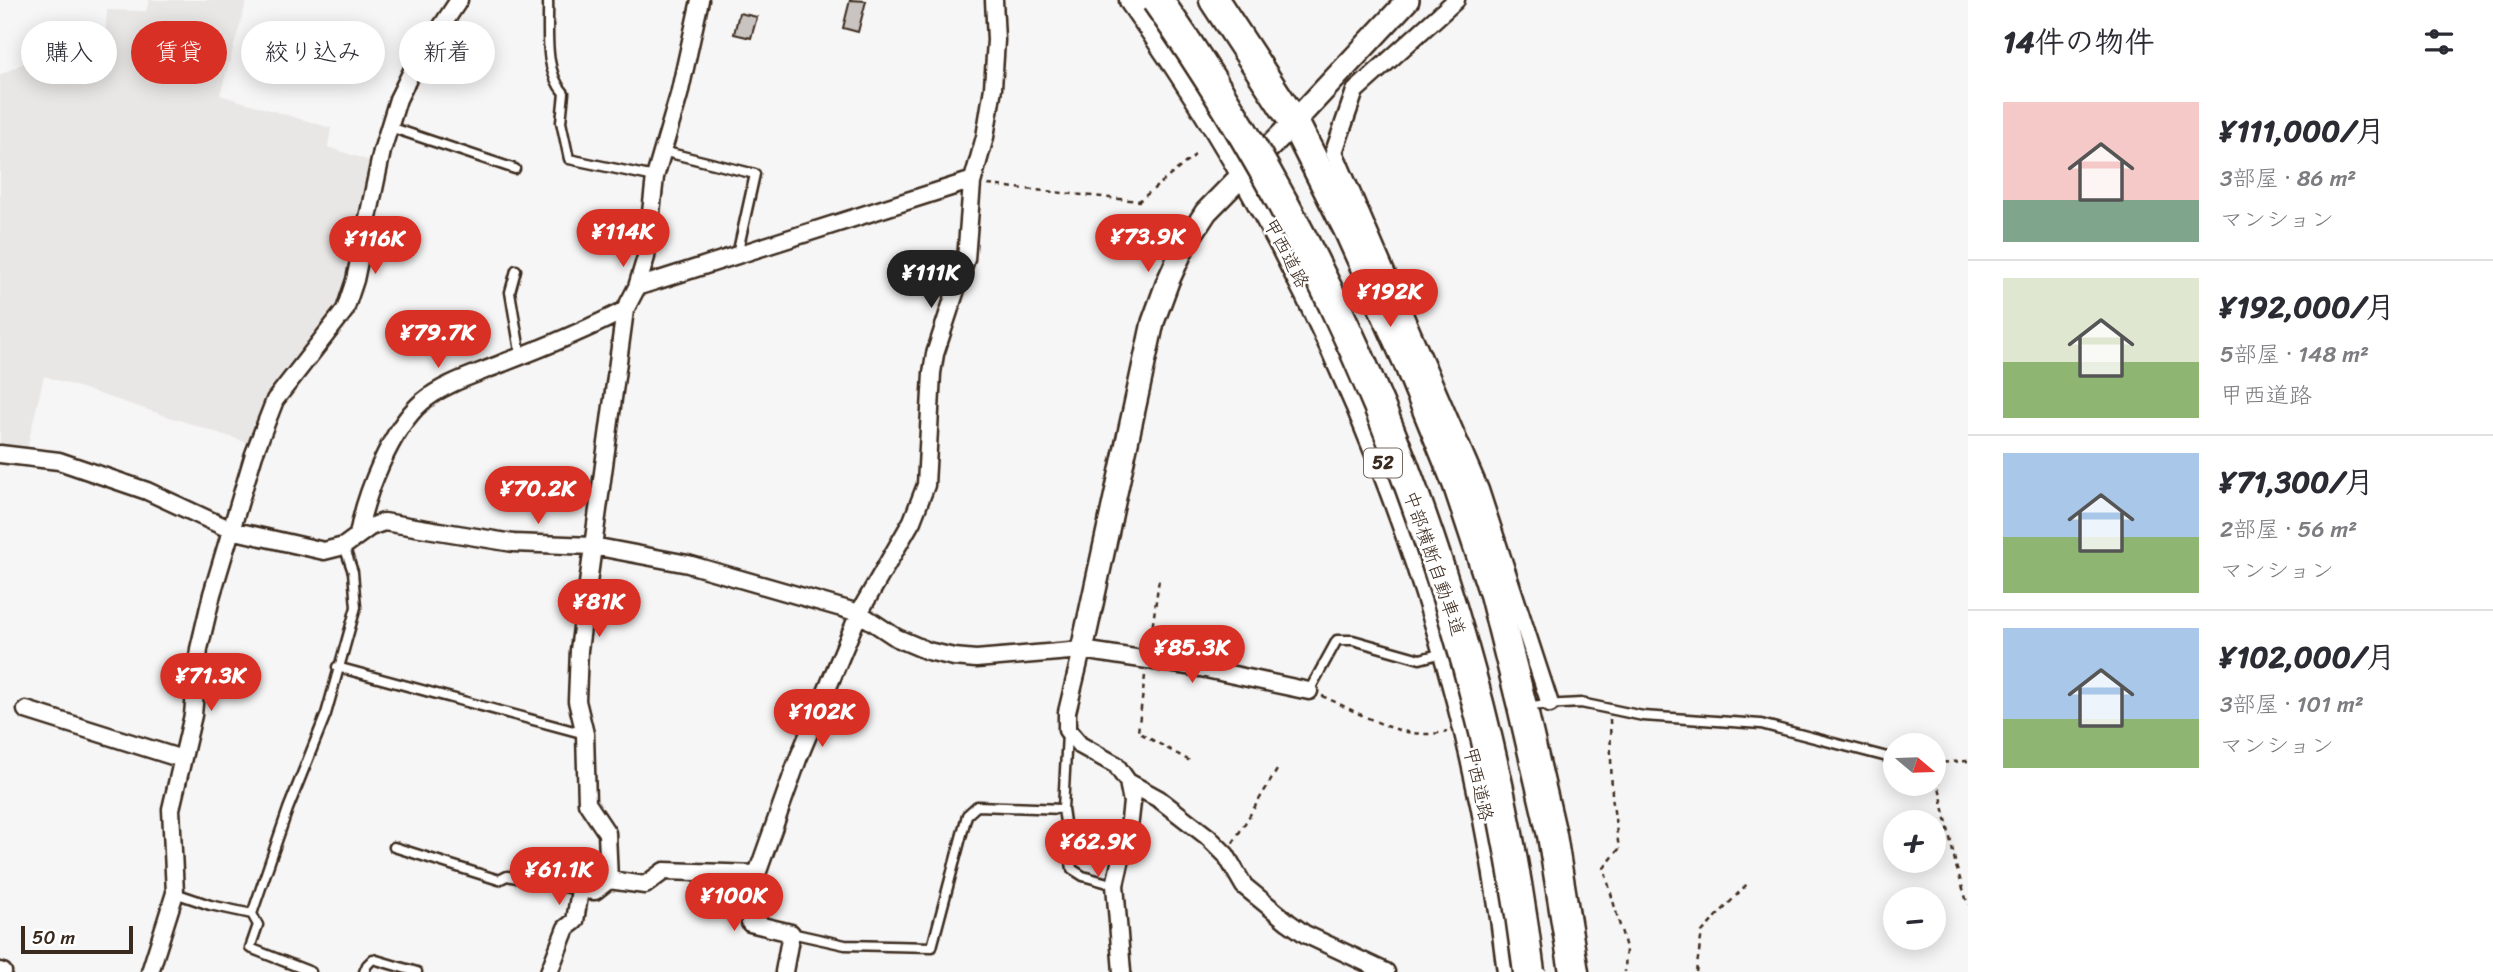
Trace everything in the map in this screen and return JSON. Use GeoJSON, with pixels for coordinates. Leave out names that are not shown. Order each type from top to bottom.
{"type":"FeatureCollection","features":[{"type":"Feature","properties":{"kind":"highway","name":"甲西道路"},"geometry":{"type":"LineString","coordinates":[[1134,0],[1209,113],[1244,173],[1300,276],[1350,382],[1429,589],[1466,725],[1489,826],[1507,926],[1512,972]]}},
{"type":"Feature","properties":{"kind":"highway","name":"中部横断自動車道"},"geometry":{"type":"LineString","coordinates":[[1157,0],[1186,43],[1280,200],[1364,371],[1400,461],[1434,553],[1466,660],[1508,842],[1529,972]]}},
{"type":"Feature","properties":{"kind":"highway"},"geometry":{"type":"LineString","coordinates":[[1214,0],[1294,122],[1348,229],[1397,336],[1457,483],[1494,594],[1536,705],[1552,835],[1574,972]]}},
{"type":"Feature","properties":{"kind":"street"},"geometry":{"type":"LineString","coordinates":[[150,972],[174,893],[171,809],[192,715],[200,649],[212,594],[254,454],[275,400],[345,310],[355,280],[382,151],[398,99],[412,71],[459,0]]}},
{"type":"Feature","properties":{"kind":"street"},"geometry":{"type":"LineString","coordinates":[[609,880],[607,833],[587,803],[585,734],[577,701],[579,650],[625,310],[637,287],[646,257],[654,177],[679,95],[700,0]]}},
{"type":"Feature","properties":{"kind":"street"},"geometry":{"type":"LineString","coordinates":[[784,972],[791,933],[750,923],[757,874],[798,759],[859,613],[912,522],[926,485],[935,354],[966,259],[973,181],[985,137],[993,88],[996,40],[993,0]]}},
{"type":"Feature","properties":{"kind":"street"},"geometry":{"type":"LineString","coordinates":[[1122,972],[1115,885],[1131,811],[1128,782],[1116,765],[1080,745],[1067,730],[1068,712],[1153,321],[1184,246],[1206,212],[1408,0]]}},
{"type":"Feature","properties":{"kind":"street"},"geometry":{"type":"LineString","coordinates":[[1456,0],[1355,92],[1334,152],[1480,490],[1536,705]]}},
{"type":"Feature","properties":{"kind":"street"},"geometry":{"type":"LineString","coordinates":[[637,287],[973,181]]}},
{"type":"Feature","properties":{"kind":"street"},"geometry":{"type":"LineString","coordinates":[[358,535],[361,518],[380,470],[408,416],[424,400],[449,385],[567,338],[625,310]]}},
{"type":"Feature","properties":{"kind":"street"},"geometry":{"type":"LineString","coordinates":[[0,454],[59,461],[147,491],[232,530],[324,551],[344,546],[358,535],[384,522],[513,543],[593,546],[688,564],[859,613],[897,638],[928,651],[954,657],[976,659],[1082,650],[1201,667],[1309,691]]}},
{"type":"Feature","properties":{"kind":"street"},"geometry":{"type":"LineString","coordinates":[[26,710],[182,760]]}},
{"type":"Feature","properties":{"kind":"street"},"geometry":{"type":"LineString","coordinates":[[1128,782],[1158,799],[1208,837],[1226,855],[1244,886],[1288,922],[1305,934],[1386,972]]}},
{"type":"Feature","properties":{"kind":"street"},"geometry":{"type":"LineString","coordinates":[[549,972],[566,928],[575,921],[580,890],[595,891],[609,880],[645,885],[664,871],[757,874]]}},
{"type":"Feature","properties":{"kind":"lane"},"geometry":{"type":"LineString","coordinates":[[548,0],[550,62],[557,85],[564,93],[561,122],[569,159],[654,177]]}},
{"type":"Feature","properties":{"kind":"lane"},"geometry":{"type":"LineString","coordinates":[[390,127],[515,169]]}},
{"type":"Feature","properties":{"kind":"lane"},"geometry":{"type":"LineString","coordinates":[[662,151],[755,174],[737,255]]}},
{"type":"Feature","properties":{"kind":"lane"},"geometry":{"type":"LineString","coordinates":[[516,270],[510,292],[521,356]]}},
{"type":"Feature","properties":{"kind":"lane"},"geometry":{"type":"LineString","coordinates":[[311,972],[250,948],[258,925],[252,914],[288,809],[326,714],[356,607],[353,572],[344,546]]}},
{"type":"Feature","properties":{"kind":"lane"},"geometry":{"type":"LineString","coordinates":[[1309,691],[1337,639],[1353,640],[1420,659],[1446,652]]}},
{"type":"Feature","properties":{"kind":"lane"},"geometry":{"type":"LineString","coordinates":[[337,667],[585,734]]}},
{"type":"Feature","properties":{"kind":"lane"},"geometry":{"type":"LineString","coordinates":[[1536,705],[1581,703],[1643,716],[1761,724],[1883,756]]}},
{"type":"Feature","properties":{"kind":"lane"},"geometry":{"type":"LineString","coordinates":[[1067,730],[1063,809],[1072,869],[1083,876],[1115,885]]}},
{"type":"Feature","properties":{"kind":"lane"},"geometry":{"type":"LineString","coordinates":[[791,933],[845,945],[932,947],[967,815],[977,806],[1063,809]]}},
{"type":"Feature","properties":{"kind":"lane"},"geometry":{"type":"LineString","coordinates":[[394,847],[499,880],[507,876],[580,890]]}},
{"type":"Feature","properties":{"kind":"lane"},"geometry":{"type":"LineString","coordinates":[[174,893],[210,905],[252,914]]}},
{"type":"Feature","properties":{"kind":"lane"},"geometry":{"type":"LineString","coordinates":[[364,972],[373,959],[417,972]]}},
{"type":"Feature","properties":{"kind":"path"},"geometry":{"type":"LineString","coordinates":[[973,181],[1139,201],[1195,155]]}},
{"type":"Feature","properties":{"kind":"path"},"geometry":{"type":"LineString","coordinates":[[1159,579],[1138,732],[1190,761]]}},
{"type":"Feature","properties":{"kind":"path"},"geometry":{"type":"LineString","coordinates":[[1309,691],[1395,731],[1437,734],[1466,725]]}},
{"type":"Feature","properties":{"kind":"path"},"geometry":{"type":"LineString","coordinates":[[1610,709],[1612,796],[1619,849],[1604,868],[1626,948],[1625,972]]}},
{"type":"Feature","properties":{"kind":"path"},"geometry":{"type":"LineString","coordinates":[[1968,761],[1934,764],[1956,866],[1968,905]]}},
{"type":"Feature","properties":{"kind":"path"},"geometry":{"type":"LineString","coordinates":[[1226,855],[1277,770]]}},
{"type":"Feature","properties":{"kind":"path"},"geometry":{"type":"LineString","coordinates":[[1696,972],[1702,932],[1747,884]]}},
{"type":"Feature","properties":{"kind":"shaded area"},"geometry":{"type":"Polygon","coordinates":[[[149,0],[247,0],[227,70],[227,21],[131,21],[131,84],[223,84],[220,95],[331,128],[328,147],[376,163],[340,312],[268,395],[252,444],[44,376],[26,453],[0,450],[0,75],[21,64],[21,84],[117,84],[117,21],[106,21],[107,10],[146,11],[149,0]]]}},
{"type":"Feature","properties":{"kind":"building"},"geometry":{"type":"Polygon","coordinates":[[[850,0],[866,1],[858,32],[843,28],[850,0]]]}},
{"type":"Feature","properties":{"kind":"building"},"geometry":{"type":"Polygon","coordinates":[[[739,13],[757,17],[751,38],[734,34],[739,13]]]}}]}
